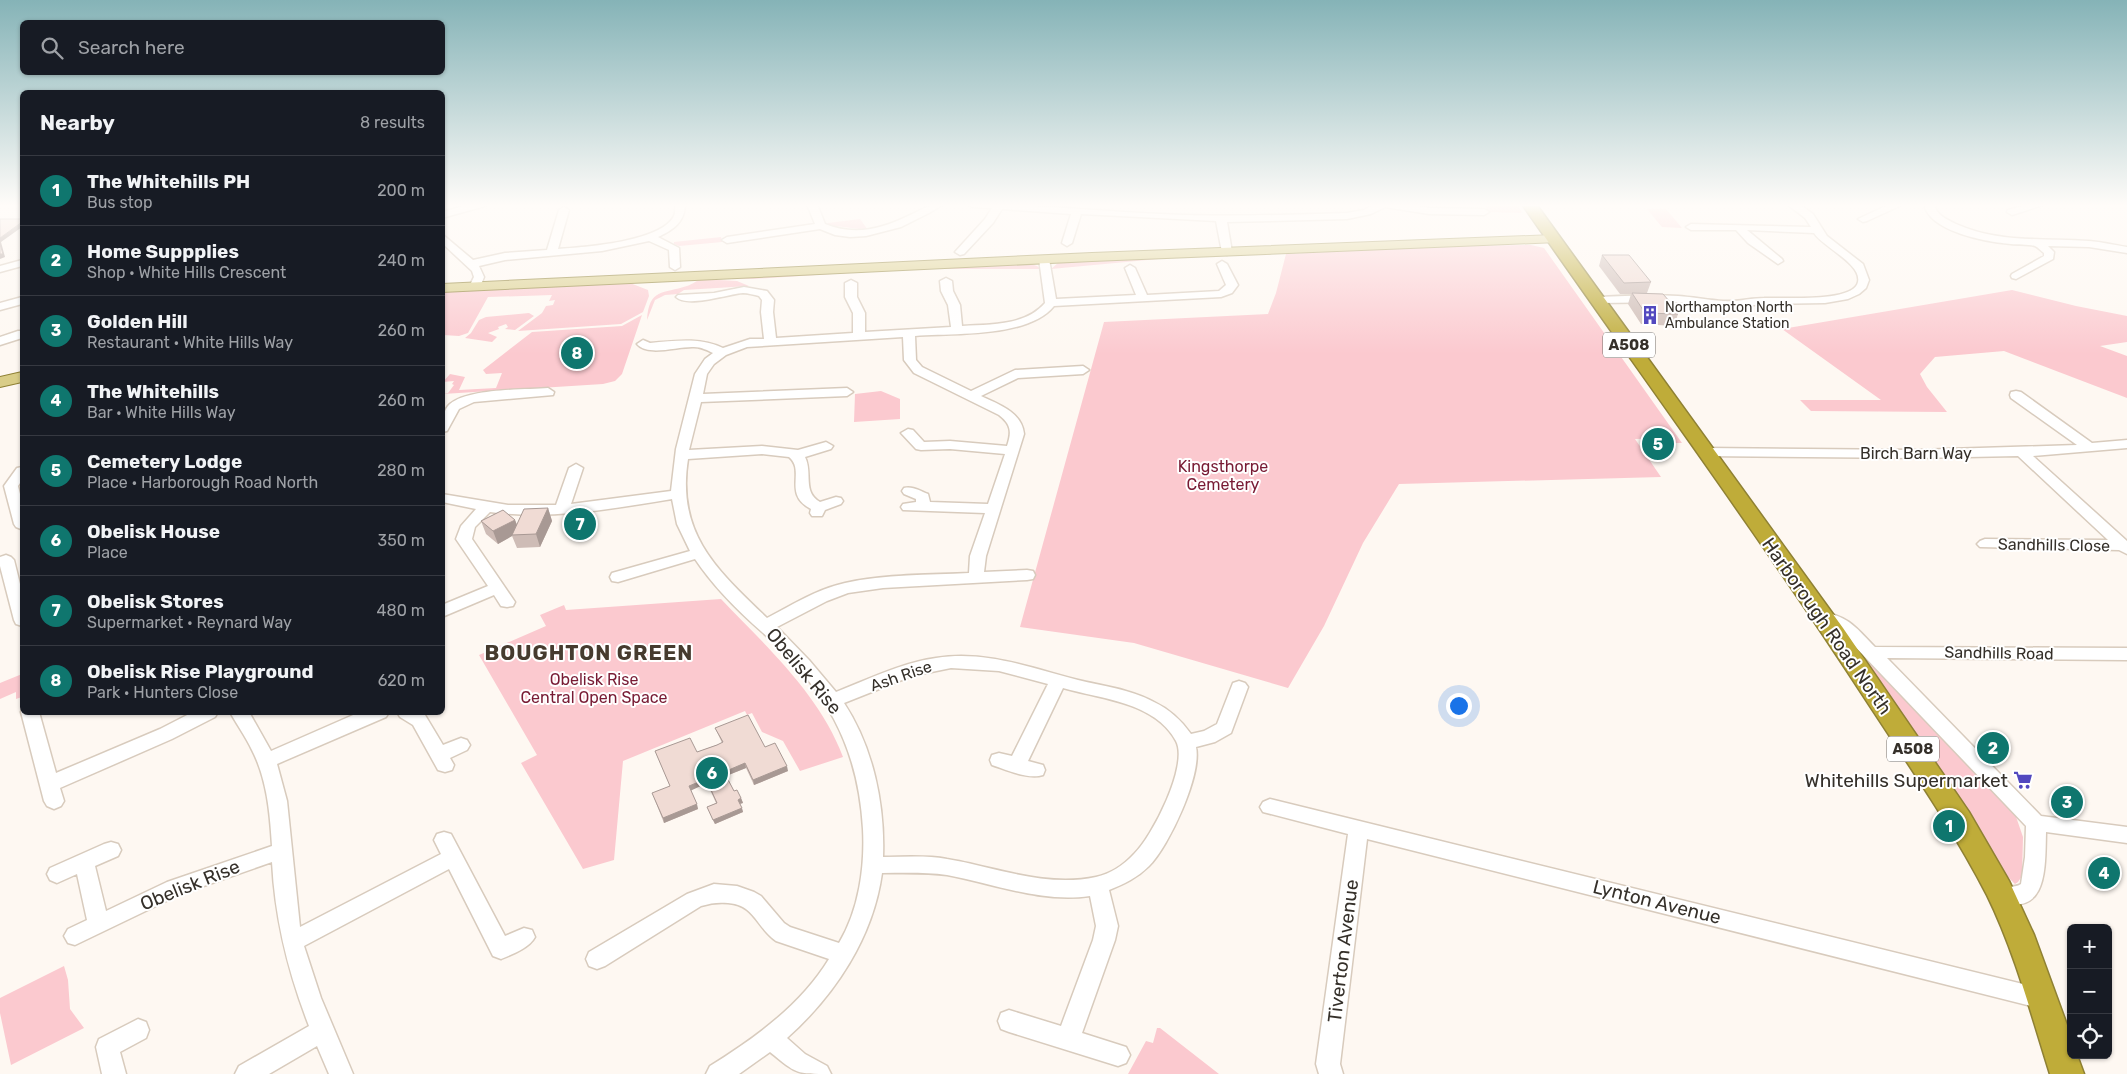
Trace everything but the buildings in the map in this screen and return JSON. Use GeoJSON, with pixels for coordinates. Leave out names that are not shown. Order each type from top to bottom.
{"type":"FeatureCollection","features":[{"type":"Feature","properties":{"kind":"highway","name":"A508"},"geometry":{"type":"LineString","coordinates":[[1564,254],[1705,452]]}},
{"type":"Feature","properties":{"kind":"highway","name":"Harborough Road North"},"geometry":{"type":"LineString","coordinates":[[1705,452],[1824,618],[1932,778],[1978,851],[2001,894],[2028,955],[2067,1074]]}},
{"type":"Feature","properties":{"kind":"main road"},"geometry":{"type":"LineString","coordinates":[[445,288],[1044,259],[1225,262],[1307,254]]}},
{"type":"Feature","properties":{"kind":"main road"},"geometry":{"type":"LineString","coordinates":[[0,382],[20,377]]}},
{"type":"Feature","properties":{"kind":"street"},"geometry":{"type":"LineString","coordinates":[[461,254],[472,264],[479,274],[476,285]]}},
{"type":"Feature","properties":{"kind":"street"},"geometry":{"type":"LineString","coordinates":[[472,264],[500,257],[530,254]]}},
{"type":"Feature","properties":{"kind":"street"},"geometry":{"type":"LineString","coordinates":[[661,264],[675,265],[674,254]]}},
{"type":"Feature","properties":{"kind":"street"},"geometry":{"type":"LineString","coordinates":[[1044,259],[1051,303],[1221,294],[1228,291],[1232,285],[1224,254]]}},
{"type":"Feature","properties":{"kind":"street"},"geometry":{"type":"LineString","coordinates":[[1769,254],[1778,261]]}},
{"type":"Feature","properties":{"kind":"street"},"geometry":{"type":"LineString","coordinates":[[1598,300],[1677,298],[1732,305],[1764,301],[1825,300],[1844,297],[1856,292],[1864,283],[1864,275],[1860,268],[1844,254]]}},
{"type":"Feature","properties":{"kind":"street"},"geometry":{"type":"LineString","coordinates":[[2016,276],[2050,254]]}},
{"type":"Feature","properties":{"kind":"street"},"geometry":{"type":"LineString","coordinates":[[1225,262],[1237,268]]}},
{"type":"Feature","properties":{"kind":"street"},"geometry":{"type":"LineString","coordinates":[[0,269],[20,264]]}},
{"type":"Feature","properties":{"kind":"street"},"geometry":{"type":"LineString","coordinates":[[1135,272],[1143,299]]}},
{"type":"Feature","properties":{"kind":"street"},"geometry":{"type":"LineString","coordinates":[[957,329],[954,305],[946,284],[961,285]]}},
{"type":"Feature","properties":{"kind":"street"},"geometry":{"type":"LineString","coordinates":[[854,285],[851,297],[859,313],[859,335]]}},
{"type":"Feature","properties":{"kind":"street"},"geometry":{"type":"LineString","coordinates":[[690,295],[714,296],[744,290],[763,293],[768,300],[767,312],[770,340]]}},
{"type":"Feature","properties":{"kind":"street"},"geometry":{"type":"LineString","coordinates":[[0,308],[20,301]]}},
{"type":"Feature","properties":{"kind":"street","name":"Obelisk Rise"},"geometry":{"type":"LineString","coordinates":[[718,1074],[772,1039],[811,1001],[843,954],[866,904],[873,866],[871,811],[863,768],[850,733],[833,701],[728,588],[699,553],[684,525],[677,494],[678,473],[703,369],[722,352],[750,343],[770,340],[998,327],[1020,323],[1036,317],[1051,303]]}},
{"type":"Feature","properties":{"kind":"street"},"geometry":{"type":"LineString","coordinates":[[909,332],[910,360],[912,365],[927,376],[1004,412],[1016,423],[1018,433],[978,556],[976,578]]}},
{"type":"Feature","properties":{"kind":"street"},"geometry":{"type":"LineString","coordinates":[[0,341],[20,335]]}},
{"type":"Feature","properties":{"kind":"street"},"geometry":{"type":"LineString","coordinates":[[644,347],[693,343],[707,345],[722,352]]}},
{"type":"Feature","properties":{"kind":"street"},"geometry":{"type":"LineString","coordinates":[[972,396],[1015,374],[1076,373]]}},
{"type":"Feature","properties":{"kind":"street"},"geometry":{"type":"LineString","coordinates":[[695,398],[758,394],[804,395],[838,390]]}},
{"type":"Feature","properties":{"kind":"street"},"geometry":{"type":"LineString","coordinates":[[445,423],[451,412],[464,400],[480,396],[531,399],[548,392]]}},
{"type":"Feature","properties":{"kind":"street"},"geometry":{"type":"LineString","coordinates":[[2016,395],[2090,448]]}},
{"type":"Feature","properties":{"kind":"street"},"geometry":{"type":"LineString","coordinates":[[908,433],[921,446],[950,445],[1013,451]]}},
{"type":"Feature","properties":{"kind":"street","name":"Birch Barn Way"},"geometry":{"type":"LineString","coordinates":[[1705,452],[2021,452],[2127,444]]}},
{"type":"Feature","properties":{"kind":"street"},"geometry":{"type":"LineString","coordinates":[[797,456],[809,450],[826,446]]}},
{"type":"Feature","properties":{"kind":"street"},"geometry":{"type":"LineString","coordinates":[[682,455],[762,450],[782,451],[797,456],[802,463],[802,494],[808,502],[818,510],[836,501]]}},
{"type":"Feature","properties":{"kind":"street"},"geometry":{"type":"LineString","coordinates":[[2021,452],[2125,547]]}},
{"type":"Feature","properties":{"kind":"street"},"geometry":{"type":"LineString","coordinates":[[562,509],[576,468]]}},
{"type":"Feature","properties":{"kind":"street"},"geometry":{"type":"LineString","coordinates":[[20,474],[11,486],[20,515]]}},
{"type":"Feature","properties":{"kind":"street"},"geometry":{"type":"LineString","coordinates":[[909,491],[923,497],[916,507],[993,509]]}},
{"type":"Feature","properties":{"kind":"street"},"geometry":{"type":"LineString","coordinates":[[445,499],[486,507],[518,510],[562,509],[677,494]]}},
{"type":"Feature","properties":{"kind":"street"},"geometry":{"type":"LineString","coordinates":[[486,507],[467,527],[464,535],[467,544],[507,602]]}},
{"type":"Feature","properties":{"kind":"street","name":"Sandhills Close"},"geometry":{"type":"LineString","coordinates":[[1985,544],[2125,547]]}},
{"type":"Feature","properties":{"kind":"street"},"geometry":{"type":"LineString","coordinates":[[618,577],[699,553]]}},
{"type":"Feature","properties":{"kind":"street"},"geometry":{"type":"LineString","coordinates":[[13,566],[20,608]]}},
{"type":"Feature","properties":{"kind":"street"},"geometry":{"type":"LineString","coordinates":[[765,626],[821,597],[846,588],[869,584],[1027,575]]}},
{"type":"Feature","properties":{"kind":"street"},"geometry":{"type":"LineString","coordinates":[[445,611],[497,588]]}},
{"type":"Feature","properties":{"kind":"street"},"geometry":{"type":"LineString","coordinates":[[1824,618],[1839,622],[2036,823],[2127,835]]}},
{"type":"Feature","properties":{"kind":"street","name":"Sandhills Road"},"geometry":{"type":"LineString","coordinates":[[1871,653],[2127,654]]}},
{"type":"Feature","properties":{"kind":"street","name":"Ash Rise"},"geometry":{"type":"LineString","coordinates":[[833,701],[911,670],[951,662],[982,663],[1134,700],[1162,716],[1175,727],[1186,742]]}},
{"type":"Feature","properties":{"kind":"street"},"geometry":{"type":"LineString","coordinates":[[1017,765],[1058,681]]}},
{"type":"Feature","properties":{"kind":"street"},"geometry":{"type":"LineString","coordinates":[[873,866],[930,864],[1054,890],[1072,890],[1098,886],[1126,873],[1140,861],[1151,847],[1183,785],[1187,765],[1186,742],[1209,737],[1225,728],[1239,687]]}},
{"type":"Feature","properties":{"kind":"street"},"geometry":{"type":"LineString","coordinates":[[31,715],[52,793],[203,715]]}},
{"type":"Feature","properties":{"kind":"street"},"geometry":{"type":"LineString","coordinates":[[241,715],[267,762],[278,804],[287,911],[293,941],[341,1074]]}},
{"type":"Feature","properties":{"kind":"street"},"geometry":{"type":"LineString","coordinates":[[267,762],[372,715]]}},
{"type":"Feature","properties":{"kind":"street"},"geometry":{"type":"LineString","coordinates":[[411,715],[419,720],[442,760],[461,745]]}},
{"type":"Feature","properties":{"kind":"street"},"geometry":{"type":"LineString","coordinates":[[999,760],[1036,770]]}},
{"type":"Feature","properties":{"kind":"street","name":"Lynton Avenue"},"geometry":{"type":"LineString","coordinates":[[1270,807],[2043,998]]}},
{"type":"Feature","properties":{"kind":"street"},"geometry":{"type":"LineString","coordinates":[[2001,894],[2020,895],[2031,887],[2035,857],[2036,823]]}},
{"type":"Feature","properties":{"kind":"street","name":"Tiverton Avenue"},"geometry":{"type":"LineString","coordinates":[[1331,1074],[1328,1064],[1359,828]]}},
{"type":"Feature","properties":{"kind":"street"},"geometry":{"type":"LineString","coordinates":[[293,941],[448,848],[501,949],[524,937]]}},
{"type":"Feature","properties":{"kind":"street"},"geometry":{"type":"LineString","coordinates":[[57,874],[110,850]]}},
{"type":"Feature","properties":{"kind":"street","name":"Obelisk Rise"},"geometry":{"type":"LineString","coordinates":[[75,936],[174,888],[283,850]]}},
{"type":"Feature","properties":{"kind":"street"},"geometry":{"type":"LineString","coordinates":[[84,862],[98,924]]}},
{"type":"Feature","properties":{"kind":"street"},"geometry":{"type":"LineString","coordinates":[[1068,1039],[1104,940],[1107,926],[1098,886]]}},
{"type":"Feature","properties":{"kind":"street"},"geometry":{"type":"LineString","coordinates":[[597,959],[694,900],[714,893],[737,894],[747,898],[754,902],[777,930],[843,954]]}},
{"type":"Feature","properties":{"kind":"street"},"geometry":{"type":"LineString","coordinates":[[1009,1020],[1118,1055]]}},
{"type":"Feature","properties":{"kind":"street"},"geometry":{"type":"LineString","coordinates":[[114,1074],[107,1047],[138,1030]]}},
{"type":"Feature","properties":{"kind":"street"},"geometry":{"type":"LineString","coordinates":[[247,1074],[324,1030]]}},
{"type":"Feature","properties":{"kind":"street"},"geometry":{"type":"LineString","coordinates":[[772,1039],[797,1062],[819,1074]]}},
{"type":"Feature","properties":{"kind":"green space","name":"Kingsthorpe Cemetery"},"geometry":{"type":"Polygon","coordinates":[[[1286,254],[1548,254],[1682,443],[1674,443],[1667,438],[1635,439],[1661,477],[1399,484],[1363,543],[1324,626],[1288,688],[1134,643],[1020,627],[1104,322],[1268,314],[1276,293],[1286,254]]]}},
{"type":"Feature","properties":{"kind":"green space"},"geometry":{"type":"Polygon","coordinates":[[[1169,258],[1051,269],[1058,263],[1101,259],[1169,258]]]}},
{"type":"Feature","properties":{"kind":"green space"},"geometry":{"type":"Polygon","coordinates":[[[979,264],[1031,264],[1041,269],[910,269],[753,279],[715,278],[979,264]]]}},
{"type":"Feature","properties":{"kind":"green space"},"geometry":{"type":"Polygon","coordinates":[[[701,279],[737,281],[749,286],[684,290],[678,294],[665,295],[655,300],[647,320],[648,310],[654,297],[701,279]]]}},
{"type":"Feature","properties":{"kind":"green space"},"geometry":{"type":"Polygon","coordinates":[[[630,283],[648,290],[649,296],[643,312],[621,324],[518,331],[542,313],[546,306],[553,305],[555,300],[549,301],[552,295],[488,297],[468,333],[459,336],[445,335],[445,292],[630,283]]]}},
{"type":"Feature","properties":{"kind":"green space"},"geometry":{"type":"Polygon","coordinates":[[[2012,290],[2127,316],[2127,342],[2100,346],[2127,356],[2127,398],[2004,351],[1935,357],[1920,374],[1927,387],[1947,412],[1811,411],[1800,400],[1881,400],[1782,329],[2012,290]]]}},
{"type":"Feature","properties":{"kind":"green space"},"geometry":{"type":"Polygon","coordinates":[[[529,313],[534,316],[515,330],[505,329],[508,327],[506,324],[488,333],[497,337],[492,342],[465,338],[471,333],[479,320],[486,317],[529,313]]]}},
{"type":"Feature","properties":{"kind":"green space"},"geometry":{"type":"Polygon","coordinates":[[[642,315],[622,374],[615,381],[603,384],[445,394],[454,385],[452,384],[454,381],[445,382],[450,374],[465,377],[459,390],[496,388],[502,373],[486,374],[483,370],[532,332],[622,326],[642,315]]]}},
{"type":"Feature","properties":{"kind":"green space"},"geometry":{"type":"Polygon","coordinates":[[[881,391],[900,399],[900,419],[854,422],[855,394],[881,391]]]}},
{"type":"Feature","properties":{"kind":"green space","name":"Obelisk Rise Central Open Space"},"geometry":{"type":"Polygon","coordinates":[[[721,599],[773,653],[806,692],[833,734],[843,757],[800,771],[783,741],[762,732],[752,713],[747,715],[745,711],[623,761],[614,860],[583,869],[521,763],[537,755],[479,655],[546,626],[540,615],[564,605],[566,610],[721,599]]]}},
{"type":"Feature","properties":{"kind":"green space"},"geometry":{"type":"Polygon","coordinates":[[[1846,635],[1927,718],[1928,723],[2008,806],[2013,808],[2023,837],[2022,876],[2018,882],[2015,884],[2003,872],[1846,635]]]}},
{"type":"Feature","properties":{"kind":"green space"},"geometry":{"type":"Polygon","coordinates":[[[20,675],[20,698],[16,699],[16,692],[0,699],[0,683],[20,675]]]}},
{"type":"Feature","properties":{"kind":"green space"},"geometry":{"type":"Polygon","coordinates":[[[64,966],[68,980],[70,1009],[84,1028],[11,1065],[0,1013],[0,998],[64,966]]]}},
{"type":"Feature","properties":{"kind":"green space"},"geometry":{"type":"Polygon","coordinates":[[[1157,1028],[1160,1028],[1219,1074],[1128,1074],[1146,1041],[1153,1043],[1157,1028]]]}},
{"type":"Feature","properties":{"kind":"place","name":"Northampton North Ambulance Station"},"geometry":{"type":"Point","coordinates":[1650,315]}},
{"type":"Feature","properties":{"kind":"place","name":"Obelisk Rise Playground"},"geometry":{"type":"Point","coordinates":[577,353]}},
{"type":"Feature","properties":{"kind":"place","name":"Cemetery Lodge"},"geometry":{"type":"Point","coordinates":[1658,444]}},
{"type":"Feature","properties":{"kind":"place","name":"Obelisk Stores"},"geometry":{"type":"Point","coordinates":[580,524]}},
{"type":"Feature","properties":{"kind":"place","name":"Home Suppplies"},"geometry":{"type":"Point","coordinates":[1993,748]}},
{"type":"Feature","properties":{"kind":"place","name":"Obelisk House"},"geometry":{"type":"Point","coordinates":[712,773]}},
{"type":"Feature","properties":{"kind":"place","name":"Whitehills Supermarket"},"geometry":{"type":"Point","coordinates":[2023,780]}},
{"type":"Feature","properties":{"kind":"place","name":"Golden Hill"},"geometry":{"type":"Point","coordinates":[2067,802]}},
{"type":"Feature","properties":{"kind":"place","name":"The Whitehills PH"},"geometry":{"type":"Point","coordinates":[1949,826]}},
{"type":"Feature","properties":{"kind":"place","name":"The Whitehills"},"geometry":{"type":"Point","coordinates":[2104,873]}},
{"type":"Feature","properties":{"kind":"district","name":"BOUGHTON GREEN"},"geometry":{"type":"Point","coordinates":[589,652]}}]}
